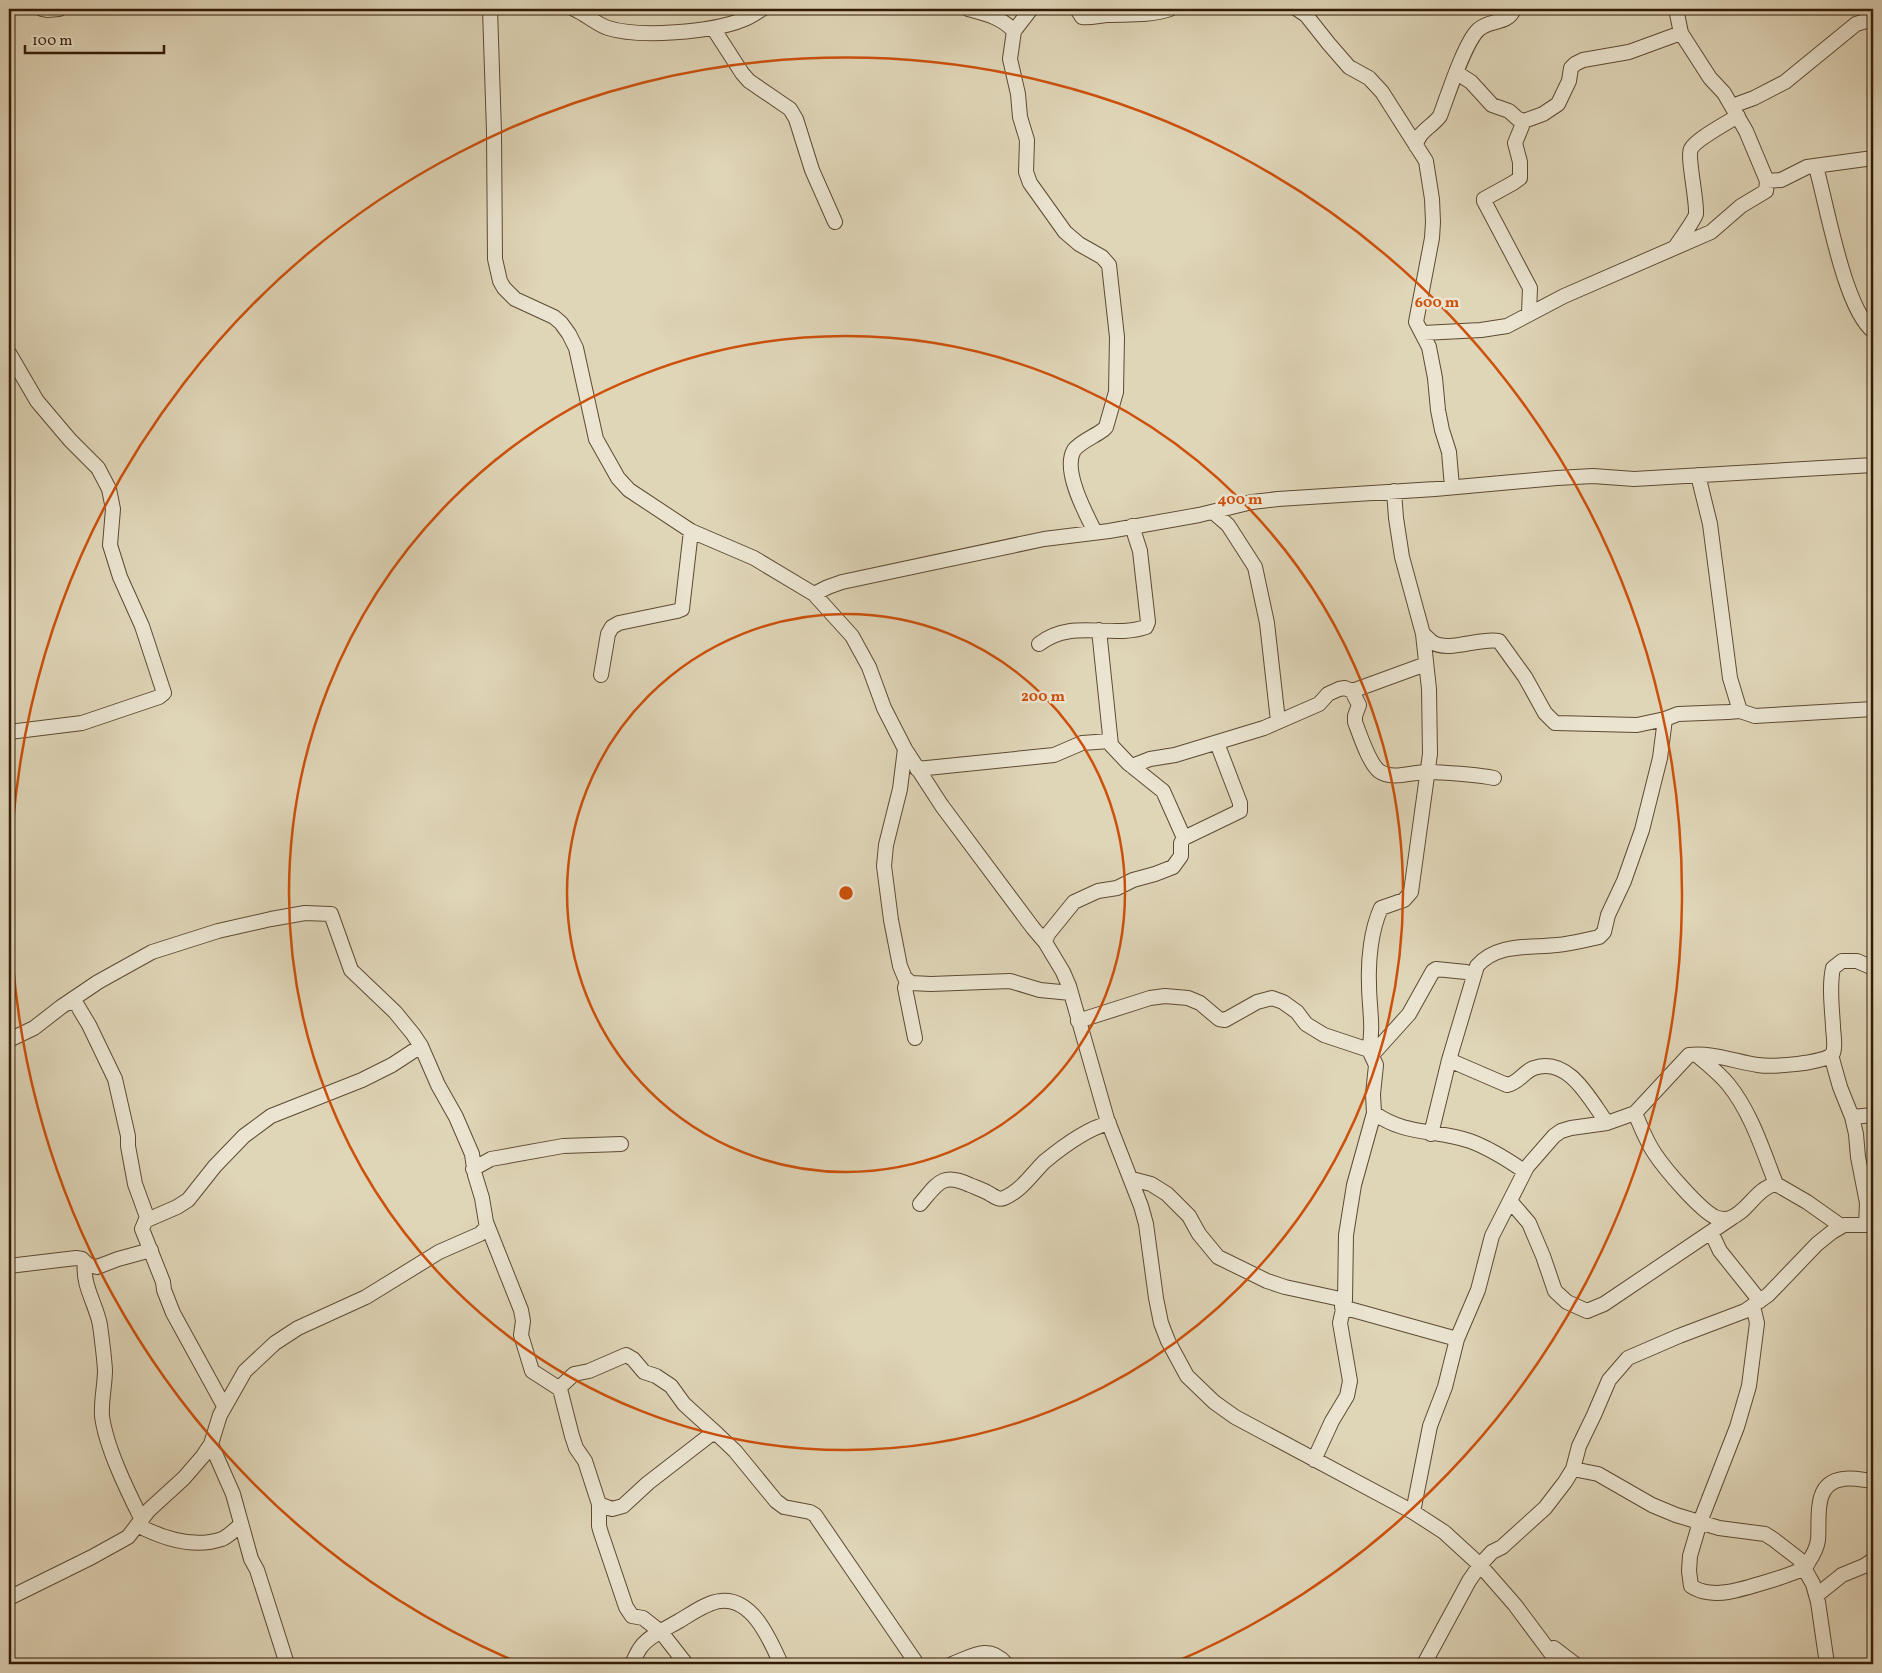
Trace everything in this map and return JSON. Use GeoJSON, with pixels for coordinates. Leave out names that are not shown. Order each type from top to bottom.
{"type":"FeatureCollection","features":[{"type":"Feature","properties":{"kind":"street"},"geometry":{"type":"LineString","coordinates":[[42,9],[59,9]]}},
{"type":"Feature","properties":{"kind":"street"},"geometry":{"type":"LineString","coordinates":[[490,9],[495,259],[504,288],[515,298],[554,317],[569,334],[576,348],[596,439],[618,478],[629,490],[691,531],[754,558],[814,594],[842,623],[858,646],[869,667],[890,723],[904,749],[942,806],[1045,942],[1063,972],[1071,993],[1109,1123],[1132,1179],[1146,1224],[1161,1323],[1182,1369],[1198,1388],[1222,1409],[1261,1432],[1413,1512],[1444,1532],[1496,1581],[1559,1664]]}},
{"type":"Feature","properties":{"kind":"street"},"geometry":{"type":"LineString","coordinates":[[574,9],[611,29],[657,33],[712,28],[743,20],[762,9]]}},
{"type":"Feature","properties":{"kind":"street"},"geometry":{"type":"LineString","coordinates":[[968,9],[996,17],[1008,24],[1014,31]]}},
{"type":"Feature","properties":{"kind":"street"},"geometry":{"type":"LineString","coordinates":[[1031,9],[1014,31],[1010,59],[1018,94],[1020,117],[1027,140],[1026,172],[1030,183],[1065,232],[1079,244],[1102,257],[1109,265],[1117,337],[1116,392],[1104,430],[1075,449],[1071,460],[1072,476],[1078,496],[1095,532]]}},
{"type":"Feature","properties":{"kind":"street"},"geometry":{"type":"LineString","coordinates":[[1077,9],[1082,16],[1091,18],[1136,16],[1170,9]]}},
{"type":"Feature","properties":{"kind":"street"},"geometry":{"type":"LineString","coordinates":[[1297,9],[1306,15],[1311,14],[1316,27],[1340,57],[1350,67],[1369,78],[1382,92],[1428,165],[1432,199],[1432,238],[1416,317],[1418,326],[1429,347],[1436,378],[1438,410],[1449,452],[1452,487]]}},
{"type":"Feature","properties":{"kind":"street"},"geometry":{"type":"LineString","coordinates":[[1416,146],[1419,136],[1435,123],[1440,116],[1465,52],[1477,31],[1484,26],[1508,17],[1514,9]]}},
{"type":"Feature","properties":{"kind":"street"},"geometry":{"type":"LineString","coordinates":[[1423,333],[1451,333],[1498,328],[1512,324],[1529,313],[1564,296],[1676,246],[1703,236],[1718,228],[1741,206],[1764,194],[1767,181],[1746,131],[1724,93],[1710,78],[1681,33],[1676,9]]}},
{"type":"Feature","properties":{"kind":"street"},"geometry":{"type":"LineString","coordinates":[[1676,246],[1696,215],[1694,184],[1689,155],[1691,148],[1735,111],[1754,98],[1785,82],[1856,24],[1873,21]]}},
{"type":"Feature","properties":{"kind":"street"},"geometry":{"type":"LineString","coordinates":[[712,28],[749,81],[790,109],[796,120],[814,177],[835,222]]}},
{"type":"Feature","properties":{"kind":"street"},"geometry":{"type":"LineString","coordinates":[[1457,73],[1471,82],[1492,106],[1509,111],[1518,119],[1524,121],[1543,114],[1558,104],[1569,80],[1572,68],[1576,64],[1593,58],[1629,52],[1681,33]]}},
{"type":"Feature","properties":{"kind":"street"},"geometry":{"type":"LineString","coordinates":[[1524,121],[1515,143],[1520,162],[1520,178],[1484,199],[1484,201],[1524,273],[1530,288],[1529,313]]}},
{"type":"Feature","properties":{"kind":"street"},"geometry":{"type":"LineString","coordinates":[[1767,181],[1781,180],[1808,167],[1873,158]]}},
{"type":"Feature","properties":{"kind":"street"},"geometry":{"type":"LineString","coordinates":[[1816,167],[1840,266],[1862,318],[1873,331]]}},
{"type":"Feature","properties":{"kind":"street"},"geometry":{"type":"LineString","coordinates":[[9,353],[37,401],[70,440],[98,468],[107,484],[112,498],[110,545],[120,577],[142,626],[164,693],[158,697],[82,723],[9,732]]}},
{"type":"Feature","properties":{"kind":"street"},"geometry":{"type":"LineString","coordinates":[[814,594],[842,582],[1044,539],[1213,512],[1252,502],[1557,478],[1593,476],[1634,479],[1873,465]]}},
{"type":"Feature","properties":{"kind":"street"},"geometry":{"type":"LineString","coordinates":[[1698,475],[1710,524],[1730,678],[1740,711]]}},
{"type":"Feature","properties":{"kind":"street"},"geometry":{"type":"LineString","coordinates":[[1314,1460],[1349,1390],[1350,1381],[1340,1323],[1344,1303],[1347,1226],[1354,1185],[1374,1113],[1373,1094],[1376,1065],[1370,1052],[1372,1024],[1369,977],[1375,930],[1381,908],[1404,900],[1411,892],[1428,772],[1431,731],[1423,634],[1402,557],[1394,491]]}},
{"type":"Feature","properties":{"kind":"street"},"geometry":{"type":"LineString","coordinates":[[1213,512],[1228,525],[1255,567],[1267,623],[1278,721]]}},
{"type":"Feature","properties":{"kind":"street"},"geometry":{"type":"LineString","coordinates":[[1039,644],[1059,632],[1144,628],[1147,624],[1140,552],[1132,526]]}},
{"type":"Feature","properties":{"kind":"street"},"geometry":{"type":"LineString","coordinates":[[601,675],[608,634],[612,627],[619,623],[677,611],[682,608],[691,531]]}},
{"type":"Feature","properties":{"kind":"street"},"geometry":{"type":"LineString","coordinates":[[1045,942],[1048,934],[1074,902],[1098,891],[1117,888],[1133,880],[1173,867],[1181,856],[1184,838],[1166,796],[1117,752],[1110,741],[1099,630]]}},
{"type":"Feature","properties":{"kind":"street"},"geometry":{"type":"LineString","coordinates":[[1423,634],[1432,643],[1444,646],[1491,640],[1499,641],[1525,677],[1545,713],[1555,723],[1637,724],[1665,719],[1678,714],[1740,711],[1755,716],[1873,709]]}},
{"type":"Feature","properties":{"kind":"street"},"geometry":{"type":"LineString","coordinates":[[1352,691],[1426,664]]}},
{"type":"Feature","properties":{"kind":"street"},"geometry":{"type":"LineString","coordinates":[[1132,766],[1150,759],[1168,757],[1264,728],[1319,704],[1328,694],[1346,688],[1352,691],[1359,705],[1354,716],[1355,722],[1373,764],[1380,771],[1389,774],[1428,772],[1494,778]]}},
{"type":"Feature","properties":{"kind":"street"},"geometry":{"type":"LineString","coordinates":[[1431,1134],[1449,1060],[1477,966],[1483,959],[1500,951],[1559,945],[1602,935],[1608,915],[1624,881],[1642,830],[1660,758],[1665,719]]}},
{"type":"Feature","properties":{"kind":"street"},"geometry":{"type":"LineString","coordinates":[[917,769],[1054,755],[1082,744],[1110,741]]}},
{"type":"Feature","properties":{"kind":"street"},"geometry":{"type":"LineString","coordinates":[[1184,838],[1241,810],[1217,743]]}},
{"type":"Feature","properties":{"kind":"street"},"geometry":{"type":"LineString","coordinates":[[904,749],[900,789],[886,845],[884,866],[896,948],[900,966],[907,981],[905,988],[915,1038]]}},
{"type":"Feature","properties":{"kind":"street"},"geometry":{"type":"LineString","coordinates":[[9,1040],[34,1028],[70,1000],[136,960],[188,940],[226,929],[304,913],[328,913],[333,918],[352,972],[395,1012],[421,1046],[472,1154],[473,1169],[488,1227],[522,1310],[521,1335],[532,1371],[558,1388],[576,1448],[586,1461],[599,1504],[601,1534],[626,1607],[632,1616],[643,1618],[661,1632],[686,1664]]}},
{"type":"Feature","properties":{"kind":"street"},"geometry":{"type":"LineString","coordinates":[[1424,1664],[1480,1565],[1492,1552],[1502,1547],[1545,1508],[1573,1469],[1579,1446],[1609,1380],[1624,1361],[1637,1352],[1730,1318],[1756,1304],[1790,1274],[1817,1244],[1841,1226],[1870,1225],[1858,1157],[1856,1134],[1831,1055],[1834,1041],[1831,996],[1833,968],[1842,960],[1856,961],[1873,968]]}},
{"type":"Feature","properties":{"kind":"street"},"geometry":{"type":"LineString","coordinates":[[1370,1052],[1409,1014],[1433,971],[1436,969],[1466,972],[1474,976]]}},
{"type":"Feature","properties":{"kind":"street"},"geometry":{"type":"LineString","coordinates":[[907,981],[931,984],[1010,982],[1040,990],[1071,993]]}},
{"type":"Feature","properties":{"kind":"street"},"geometry":{"type":"LineString","coordinates":[[1078,1021],[1150,998],[1165,996],[1188,998],[1200,1003],[1219,1018],[1226,1020],[1257,1002],[1272,998],[1283,1002],[1297,1012],[1306,1024],[1324,1035],[1370,1052]]}},
{"type":"Feature","properties":{"kind":"street"},"geometry":{"type":"LineString","coordinates":[[70,1000],[77,1005],[89,1025],[115,1080],[128,1136],[135,1184],[147,1220]]}},
{"type":"Feature","properties":{"kind":"street"},"geometry":{"type":"LineString","coordinates":[[224,1406],[173,1313],[142,1229],[147,1220],[188,1200],[215,1166],[244,1136],[271,1116],[362,1080],[392,1065],[421,1046]]}},
{"type":"Feature","properties":{"kind":"street"},"geometry":{"type":"LineString","coordinates":[[1413,1512],[1430,1426],[1445,1387],[1457,1339],[1478,1290],[1492,1236],[1530,1162],[1561,1131],[1606,1123],[1635,1112],[1683,1060],[1690,1055],[1766,1066],[1815,1062],[1831,1055]]}},
{"type":"Feature","properties":{"kind":"street"},"geometry":{"type":"LineString","coordinates":[[1697,1055],[1720,1075],[1736,1095],[1749,1120],[1776,1184],[1807,1202],[1841,1226]]}},
{"type":"Feature","properties":{"kind":"street"},"geometry":{"type":"LineString","coordinates":[[1449,1060],[1508,1085],[1514,1083],[1534,1068],[1552,1066],[1559,1068],[1575,1081],[1606,1123]]}},
{"type":"Feature","properties":{"kind":"street"},"geometry":{"type":"LineString","coordinates":[[1635,1112],[1644,1135],[1672,1177],[1714,1217],[1724,1220],[1734,1217]]}},
{"type":"Feature","properties":{"kind":"street"},"geometry":{"type":"LineString","coordinates":[[1374,1113],[1393,1124],[1475,1143],[1524,1171]]}},
{"type":"Feature","properties":{"kind":"street"},"geometry":{"type":"LineString","coordinates":[[1852,1117],[1873,1115]]}},
{"type":"Feature","properties":{"kind":"street"},"geometry":{"type":"LineString","coordinates":[[920,1204],[932,1190],[946,1179],[952,1178],[959,1179],[981,1189],[996,1198],[1005,1198],[1019,1188],[1044,1163],[1062,1149],[1100,1125],[1109,1123]]}},
{"type":"Feature","properties":{"kind":"street"},"geometry":{"type":"LineString","coordinates":[[473,1169],[492,1159],[563,1146],[621,1144]]}},
{"type":"Feature","properties":{"kind":"street"},"geometry":{"type":"LineString","coordinates":[[1132,1179],[1151,1184],[1167,1194],[1189,1216],[1199,1234],[1218,1257],[1267,1281],[1457,1339]]}},
{"type":"Feature","properties":{"kind":"street"},"geometry":{"type":"LineString","coordinates":[[1510,1202],[1529,1223],[1555,1291],[1572,1305],[1587,1311],[1604,1304],[1734,1217],[1759,1194],[1776,1184]]}},
{"type":"Feature","properties":{"kind":"street"},"geometry":{"type":"LineString","coordinates":[[9,1598],[123,1541],[139,1522],[184,1478],[211,1444],[224,1406],[245,1372],[265,1351],[285,1336],[366,1297],[439,1252],[480,1234],[488,1227]]}},
{"type":"Feature","properties":{"kind":"street"},"geometry":{"type":"LineString","coordinates":[[1710,1232],[1720,1251],[1756,1304],[1757,1323],[1750,1386],[1745,1404],[1700,1522],[1690,1556],[1691,1586],[1696,1590],[1727,1592],[1753,1586],[1804,1568],[1810,1561],[1817,1544],[1819,1504],[1824,1490],[1833,1482],[1843,1478],[1873,1481]]}},
{"type":"Feature","properties":{"kind":"street"},"geometry":{"type":"LineString","coordinates":[[9,1266],[76,1258],[82,1259],[85,1263],[96,1267],[118,1258],[151,1250]]}},
{"type":"Feature","properties":{"kind":"street"},"geometry":{"type":"LineString","coordinates":[[85,1263],[84,1272],[87,1289],[98,1314],[102,1343],[105,1371],[102,1417],[114,1458],[139,1522],[168,1539],[198,1542],[221,1539],[241,1525]]}},
{"type":"Feature","properties":{"kind":"street"},"geometry":{"type":"LineString","coordinates":[[558,1388],[574,1374],[589,1371],[626,1355],[633,1359],[644,1372],[656,1376],[670,1386],[684,1404],[728,1444],[776,1500],[784,1507],[810,1512],[815,1515],[917,1664]]}},
{"type":"Feature","properties":{"kind":"street"},"geometry":{"type":"LineString","coordinates":[[599,1504],[612,1509],[623,1506],[648,1483],[710,1434],[717,1434]]}},
{"type":"Feature","properties":{"kind":"street"},"geometry":{"type":"LineString","coordinates":[[211,1444],[238,1508],[251,1560],[257,1570],[287,1664]]}},
{"type":"Feature","properties":{"kind":"street"},"geometry":{"type":"LineString","coordinates":[[1573,1469],[1598,1474],[1652,1505],[1676,1515],[1719,1528],[1765,1534],[1792,1554],[1804,1568],[1817,1595],[1827,1664]]}},
{"type":"Feature","properties":{"kind":"street"},"geometry":{"type":"LineString","coordinates":[[1817,1595],[1842,1574],[1864,1566],[1873,1560]]}},
{"type":"Feature","properties":{"kind":"street"},"geometry":{"type":"LineString","coordinates":[[632,1664],[640,1647],[661,1632],[713,1603],[731,1601],[746,1610],[758,1621],[781,1664]]}},
{"type":"Feature","properties":{"kind":"street"},"geometry":{"type":"LineString","coordinates":[[1544,1642],[1575,1664]]}},
{"type":"Feature","properties":{"kind":"street"},"geometry":{"type":"LineString","coordinates":[[952,1664],[986,1652],[998,1656],[1006,1664]]}}]}
